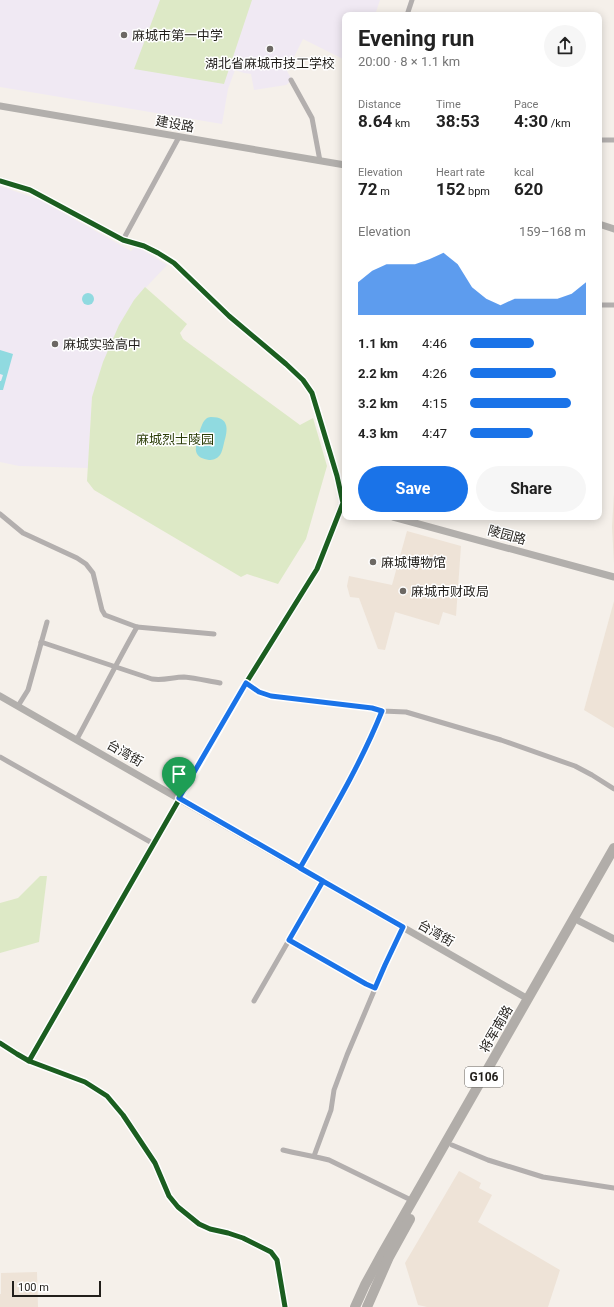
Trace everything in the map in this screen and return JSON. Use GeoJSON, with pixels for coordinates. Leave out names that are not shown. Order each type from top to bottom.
{"type":"FeatureCollection","features":[{"type":"Feature","properties":{"kind":"highway","name":"将军南路"},"geometry":{"type":"LineString","coordinates":[[355,1307],[365,1285],[614,848]]}},
{"type":"Feature","properties":{"kind":"highway","name":"将军南路"},"geometry":{"type":"LineString","coordinates":[[367,1307],[389,1257],[614,860]]}},
{"type":"Feature","properties":{"kind":"street"},"geometry":{"type":"LineString","coordinates":[[408,12],[412,0]]}},
{"type":"Feature","properties":{"kind":"street"},"geometry":{"type":"LineString","coordinates":[[291,80],[312,118],[320,161]]}},
{"type":"Feature","properties":{"kind":"street","name":"建设路"},"geometry":{"type":"LineString","coordinates":[[0,106],[342,165]]}},
{"type":"Feature","properties":{"kind":"street"},"geometry":{"type":"LineString","coordinates":[[123,240],[179,137]]}},
{"type":"Feature","properties":{"kind":"street"},"geometry":{"type":"LineString","coordinates":[[602,140],[614,140]]}},
{"type":"Feature","properties":{"kind":"street"},"geometry":{"type":"LineString","coordinates":[[0,181],[30,190],[123,240],[144,246],[174,263],[229,316],[286,364],[305,383],[312,393],[342,496]]}},
{"type":"Feature","properties":{"kind":"street"},"geometry":{"type":"LineString","coordinates":[[602,225],[614,228]]}},
{"type":"Feature","properties":{"kind":"street"},"geometry":{"type":"LineString","coordinates":[[602,305],[614,305]]}},
{"type":"Feature","properties":{"kind":"street"},"geometry":{"type":"LineString","coordinates":[[29,1061],[246,683],[317,569],[342,509]]}},
{"type":"Feature","properties":{"kind":"street"},"geometry":{"type":"LineString","coordinates":[[0,514],[23,533],[77,558],[86,564],[93,573],[102,610],[105,615],[137,627],[214,634]]}},
{"type":"Feature","properties":{"kind":"street","name":"陵园路"},"geometry":{"type":"LineString","coordinates":[[404,520],[614,576]]}},
{"type":"Feature","properties":{"kind":"street"},"geometry":{"type":"LineString","coordinates":[[18,706],[28,690],[47,622]]}},
{"type":"Feature","properties":{"kind":"street"},"geometry":{"type":"LineString","coordinates":[[77,740],[104,689],[114,666],[137,627]]}},
{"type":"Feature","properties":{"kind":"street"},"geometry":{"type":"LineString","coordinates":[[41,642],[161,680],[186,677],[220,683]]}},
{"type":"Feature","properties":{"kind":"street"},"geometry":{"type":"LineString","coordinates":[[246,683],[259,692],[271,696],[372,708],[382,711],[406,712],[501,740],[575,766],[614,789]]}},
{"type":"Feature","properties":{"kind":"street","name":"台湾街"},"geometry":{"type":"LineString","coordinates":[[0,696],[528,999]]}},
{"type":"Feature","properties":{"kind":"street"},"geometry":{"type":"LineString","coordinates":[[300,868],[358,765],[382,711]]}},
{"type":"Feature","properties":{"kind":"street"},"geometry":{"type":"LineString","coordinates":[[0,757],[154,844]]}},
{"type":"Feature","properties":{"kind":"street"},"geometry":{"type":"LineString","coordinates":[[254,1001],[323,881]]}},
{"type":"Feature","properties":{"kind":"street"},"geometry":{"type":"LineString","coordinates":[[579,922],[614,939]]}},
{"type":"Feature","properties":{"kind":"street"},"geometry":{"type":"LineString","coordinates":[[314,1156],[331,1110],[334,1090],[375,988],[403,927]]}},
{"type":"Feature","properties":{"kind":"street"},"geometry":{"type":"LineString","coordinates":[[289,940],[375,988]]}},
{"type":"Feature","properties":{"kind":"street"},"geometry":{"type":"LineString","coordinates":[[0,1043],[29,1061],[85,1082],[107,1096],[123,1115],[155,1164],[171,1201],[194,1221],[210,1229],[239,1237],[268,1250],[274,1255],[277,1260],[285,1307]]}},
{"type":"Feature","properties":{"kind":"street"},"geometry":{"type":"LineString","coordinates":[[452,1145],[488,1160],[543,1177],[614,1188]]}},
{"type":"Feature","properties":{"kind":"street"},"geometry":{"type":"LineString","coordinates":[[283,1150],[329,1160],[413,1201]]}},
{"type":"Feature","properties":{"kind":"shaded area","name":"麻城市第一中学"},"geometry":{"type":"Polygon","coordinates":[[[0,0],[380,0],[376,12],[342,12],[342,58],[303,39],[287,71],[292,80],[286,85],[254,90],[251,74],[235,70],[228,89],[222,124],[0,87],[0,0]]]}},
{"type":"Feature","properties":{"kind":"shaded area","name":"麻城实验高中"},"geometry":{"type":"Polygon","coordinates":[[[0,186],[40,200],[131,251],[136,246],[167,265],[134,300],[92,397],[88,468],[19,466],[0,462],[0,186]]]}},
{"type":"Feature","properties":{"kind":"shaded area"},"geometry":{"type":"Polygon","coordinates":[[[614,493],[614,564],[612,527],[614,493]]]}},
{"type":"Feature","properties":{"kind":"shaded area","name":"麻城市财政局"},"geometry":{"type":"Polygon","coordinates":[[[407,531],[461,546],[456,616],[443,612],[439,625],[395,612],[385,650],[378,649],[359,598],[350,597],[347,586],[349,576],[392,585],[407,531]]]}},
{"type":"Feature","properties":{"kind":"shaded area"},"geometry":{"type":"Polygon","coordinates":[[[614,601],[614,728],[584,710],[614,601]]]}},
{"type":"Feature","properties":{"kind":"shaded area"},"geometry":{"type":"Polygon","coordinates":[[[459,1171],[481,1183],[479,1188],[492,1195],[478,1222],[560,1270],[548,1307],[427,1307],[418,1305],[405,1263],[459,1171]]]}},
{"type":"Feature","properties":{"kind":"shaded area"},"geometry":{"type":"Polygon","coordinates":[[[37,1272],[38,1307],[0,1307],[1,1273],[37,1272]]]}},
{"type":"Feature","properties":{"kind":"green space"},"geometry":{"type":"Polygon","coordinates":[[[160,0],[252,0],[224,84],[134,69],[160,0]]]}},
{"type":"Feature","properties":{"kind":"green space","name":"麻城烈士陵园"},"geometry":{"type":"Polygon","coordinates":[[[145,287],[187,324],[180,333],[183,339],[300,425],[313,418],[327,466],[306,539],[278,584],[247,574],[241,577],[94,490],[87,481],[92,397],[103,362],[119,325],[134,300],[145,287]]]}},
{"type":"Feature","properties":{"kind":"green space"},"geometry":{"type":"Polygon","coordinates":[[[40,876],[47,876],[39,942],[0,953],[0,903],[18,898],[40,876]]]}},
{"type":"Feature","properties":{"kind":"water"},"geometry":{"type":"Polygon","coordinates":[[[88,293],[92,295],[94,299],[92,303],[88,305],[84,303],[82,299],[84,295],[88,293]]]}},
{"type":"Feature","properties":{"kind":"water"},"geometry":{"type":"Polygon","coordinates":[[[0,350],[13,354],[3,390],[0,390],[0,381],[3,375],[0,374],[0,350]]]}},
{"type":"Feature","properties":{"kind":"water"},"geometry":{"type":"Polygon","coordinates":[[[208,417],[222,419],[225,422],[227,429],[221,454],[216,458],[209,460],[199,456],[196,448],[203,422],[208,417]]]}},
{"type":"Feature","properties":{"kind":"cycle path"},"geometry":{"type":"LineString","coordinates":[[0,181],[30,190],[123,240],[144,246],[174,263],[229,316],[286,364],[303,380],[312,393],[337,476],[342,498]]}},
{"type":"Feature","properties":{"kind":"cycle path"},"geometry":{"type":"LineString","coordinates":[[29,1061],[246,683],[317,569],[342,506]]}},
{"type":"Feature","properties":{"kind":"cycle path"},"geometry":{"type":"LineString","coordinates":[[0,1043],[29,1061],[85,1082],[107,1096],[123,1115],[155,1163],[169,1196],[178,1207],[199,1224],[210,1229],[243,1238],[271,1252],[277,1260],[285,1307]]}},
{"type":"Feature","properties":{"kind":"place","name":"麻城市第一中学"},"geometry":{"type":"Point","coordinates":[124,35]}},
{"type":"Feature","properties":{"kind":"place","name":"湖北省麻城市技工学校"},"geometry":{"type":"Point","coordinates":[270,49]}},
{"type":"Feature","properties":{"kind":"place","name":"麻城实验高中"},"geometry":{"type":"Point","coordinates":[55,344]}},
{"type":"Feature","properties":{"kind":"place","name":"麻城博物馆"},"geometry":{"type":"Point","coordinates":[373,562]}},
{"type":"Feature","properties":{"kind":"place","name":"麻城市财政局"},"geometry":{"type":"Point","coordinates":[403,591]}},
{"type":"Feature","properties":{"kind":"route"},"geometry":{"type":"LineString","coordinates":[[179,798],[246,683],[259,692],[271,696],[372,708],[382,711],[358,765],[300,868],[323,881],[403,927],[375,988],[289,940],[323,881],[300,868],[179,798]]}}]}
